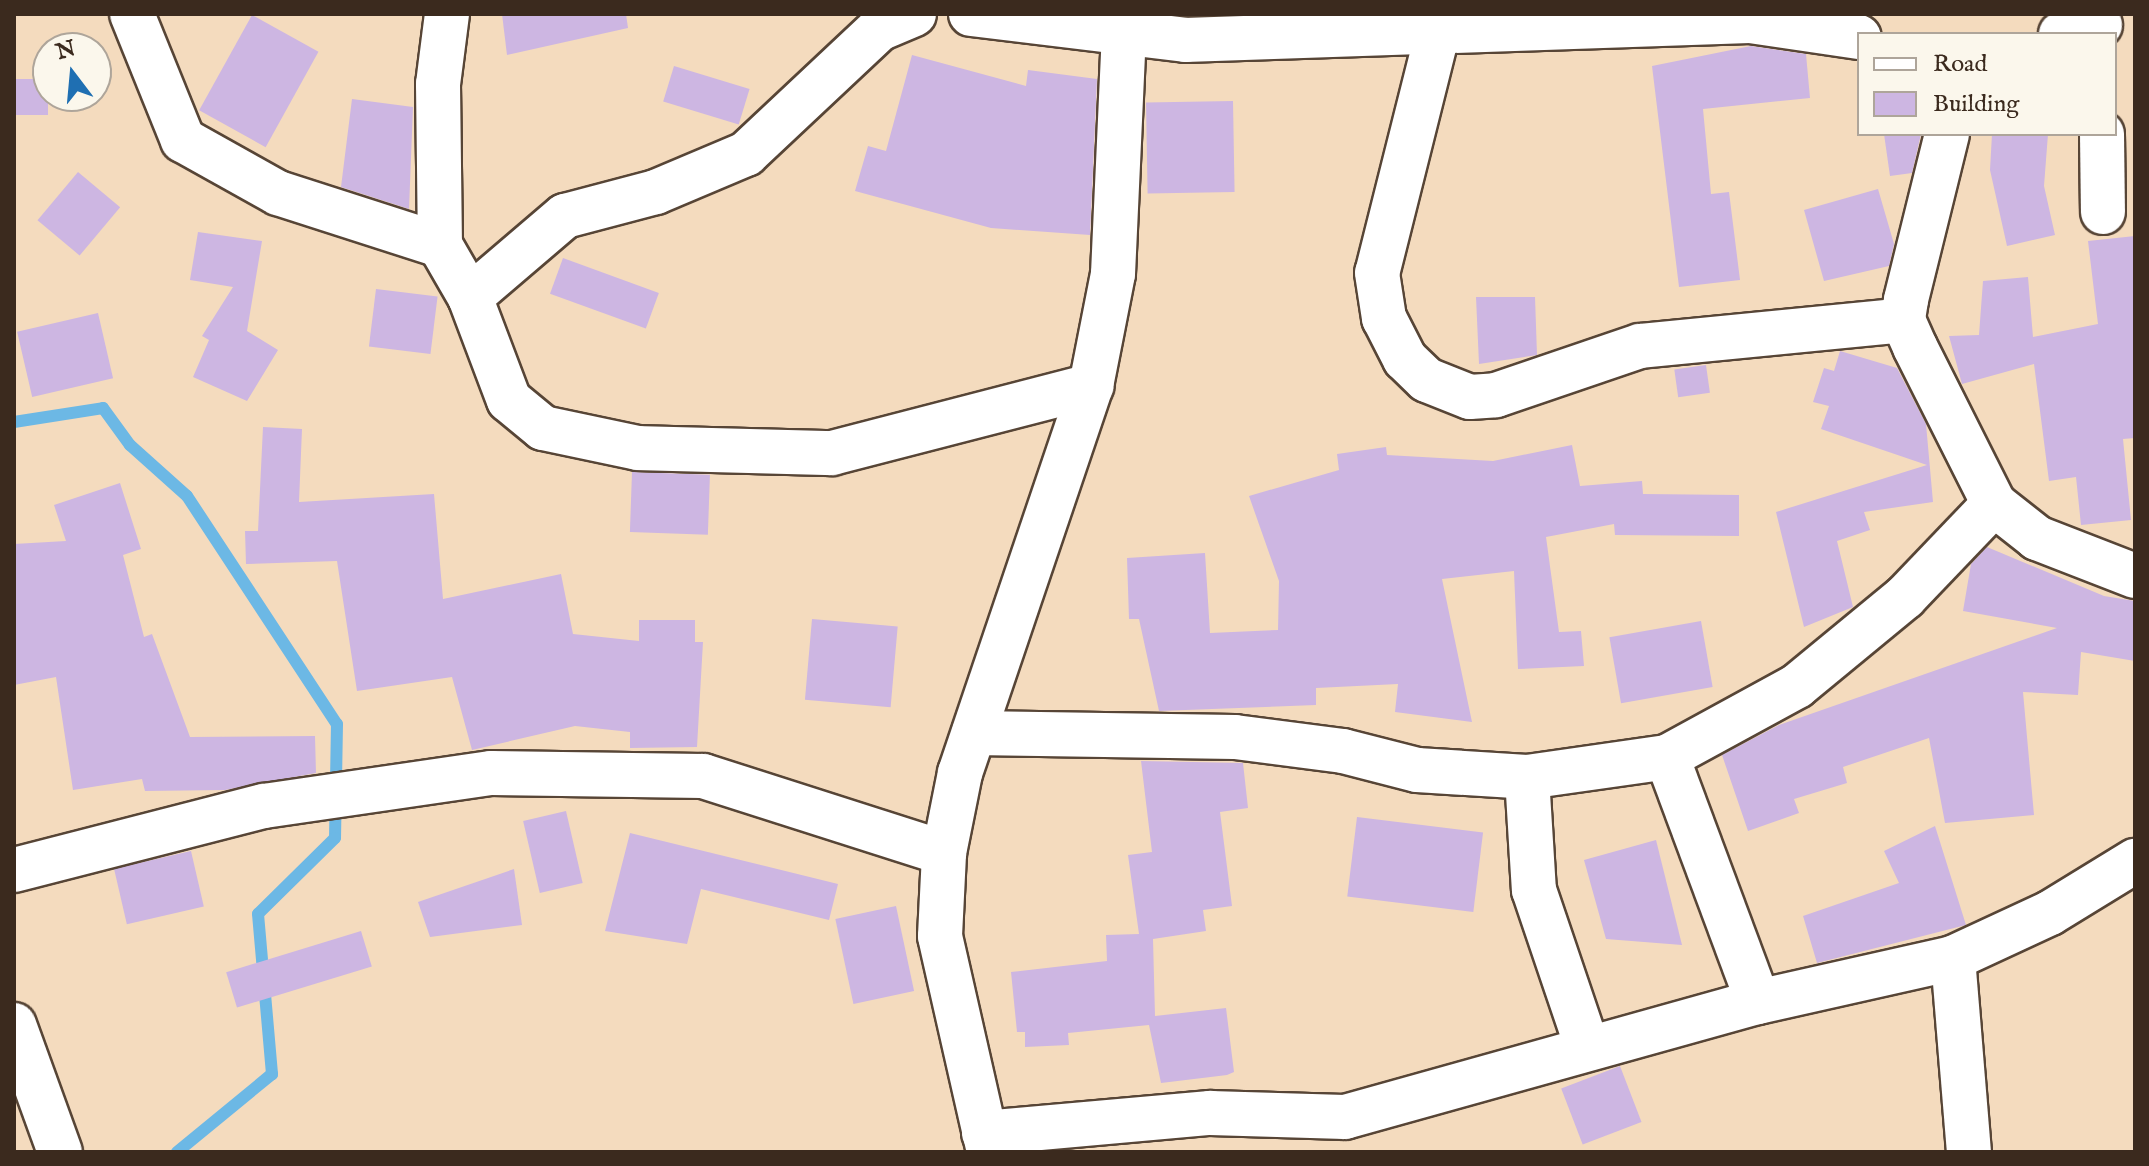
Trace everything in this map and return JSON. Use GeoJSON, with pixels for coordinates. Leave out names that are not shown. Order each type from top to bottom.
{"type":"FeatureCollection","features":[{"type":"Feature","properties":{"kind":"street"},"geometry":{"type":"LineString","coordinates":[[132,14],[183,140],[278,193],[440,245]]}},
{"type":"Feature","properties":{"kind":"street"},"geometry":{"type":"LineString","coordinates":[[447,14],[438,84],[440,245],[470,297],[509,400],[543,428],[638,448],[832,453],[1091,386]]}},
{"type":"Feature","properties":{"kind":"street"},"geometry":{"type":"LineString","coordinates":[[470,297],[565,216],[656,192],[746,154],[879,29],[914,14]]}},
{"type":"Feature","properties":{"kind":"street"},"geometry":{"type":"LineString","coordinates":[[971,14],[1185,40],[1302,27],[1437,35],[1750,18],[1857,37]]}},
{"type":"Feature","properties":{"kind":"street"},"geometry":{"type":"LineString","coordinates":[[1124,31],[1113,274],[1091,386],[974,733],[944,853],[940,936],[986,1142],[1210,1113],[1345,1117],[1587,1047],[1758,1002],[1953,958],[2050,913],[2135,861]]}},
{"type":"Feature","properties":{"kind":"street"},"geometry":{"type":"LineString","coordinates":[[1437,35],[1377,273],[1384,318],[1405,359],[1427,380],[1470,397],[1496,395],[1640,346],[1903,320]]}},
{"type":"Feature","properties":{"kind":"street"},"geometry":{"type":"LineString","coordinates":[[1947,136],[1903,320],[1994,504],[2037,538],[2135,576]]}},
{"type":"Feature","properties":{"kind":"street"},"geometry":{"type":"LineString","coordinates":[[2102,136],[2103,212]]}},
{"type":"Feature","properties":{"kind":"street"},"geometry":{"type":"LineString","coordinates":[[974,733],[1235,737],[1343,751],[1417,770],[1527,777],[1667,757],[1797,686],[1905,597],[1994,504]]}},
{"type":"Feature","properties":{"kind":"street"},"geometry":{"type":"LineString","coordinates":[[1667,757],[1758,1002]]}},
{"type":"Feature","properties":{"kind":"street"},"geometry":{"type":"LineString","coordinates":[[14,870],[264,806],[491,773],[703,776],[944,853]]}},
{"type":"Feature","properties":{"kind":"street"},"geometry":{"type":"LineString","coordinates":[[1527,777],[1534,890],[1587,1047]]}},
{"type":"Feature","properties":{"kind":"street"},"geometry":{"type":"LineString","coordinates":[[1953,958],[1969,1152]]}},
{"type":"Feature","properties":{"kind":"street"},"geometry":{"type":"LineString","coordinates":[[14,1025],[60,1152]]}},
{"type":"Feature","properties":{"kind":"building"},"geometry":{"type":"Polygon","coordinates":[[[502,14],[626,14],[628,28],[507,55],[502,14]]]}},
{"type":"Feature","properties":{"kind":"building"},"geometry":{"type":"Polygon","coordinates":[[[252,15],[318,52],[266,147],[199,110],[252,15]]]}},
{"type":"Feature","properties":{"kind":"building"},"geometry":{"type":"Polygon","coordinates":[[[1751,46],[1806,54],[1810,98],[1703,109],[1711,194],[1729,192],[1740,280],[1679,287],[1652,66],[1751,46]]]}},
{"type":"Feature","properties":{"kind":"building"},"geometry":{"type":"Polygon","coordinates":[[[912,55],[1026,86],[1028,70],[1097,79],[1090,235],[991,228],[855,191],[868,146],[886,151],[912,55]]]}},
{"type":"Feature","properties":{"kind":"building"},"geometry":{"type":"Polygon","coordinates":[[[674,66],[750,89],[739,124],[663,101],[674,66]]]}},
{"type":"Feature","properties":{"kind":"building"},"geometry":{"type":"Polygon","coordinates":[[[14,79],[32,79],[32,112],[48,112],[48,115],[14,115],[14,79]]]}},
{"type":"Feature","properties":{"kind":"building"},"geometry":{"type":"Polygon","coordinates":[[[352,99],[413,107],[409,209],[341,187],[352,99]]]}},
{"type":"Feature","properties":{"kind":"building"},"geometry":{"type":"Polygon","coordinates":[[[1233,101],[1235,192],[1148,194],[1146,103],[1233,101]]]}},
{"type":"Feature","properties":{"kind":"building"},"geometry":{"type":"Polygon","coordinates":[[[1884,136],[1921,136],[1912,173],[1890,176],[1884,136]]]}},
{"type":"Feature","properties":{"kind":"building"},"geometry":{"type":"Polygon","coordinates":[[[1992,136],[2048,136],[2044,186],[2055,235],[2007,246],[1990,170],[1992,136]]]}},
{"type":"Feature","properties":{"kind":"building"},"geometry":{"type":"Polygon","coordinates":[[[78,172],[120,207],[80,256],[38,220],[78,172]]]}},
{"type":"Feature","properties":{"kind":"building"},"geometry":{"type":"Polygon","coordinates":[[[1878,189],[1894,244],[1889,266],[1824,281],[1804,210],[1878,189]]]}},
{"type":"Feature","properties":{"kind":"building"},"geometry":{"type":"Polygon","coordinates":[[[198,232],[262,241],[247,331],[278,350],[247,401],[193,377],[209,340],[202,336],[233,287],[190,280],[198,232]]]}},
{"type":"Feature","properties":{"kind":"building"},"geometry":{"type":"Polygon","coordinates":[[[2135,236],[2135,438],[2123,439],[2131,520],[2081,525],[2076,477],[2049,481],[2034,364],[1962,384],[1949,336],[1979,335],[1983,281],[2028,277],[2033,337],[2098,324],[2088,241],[2135,236]]]}},
{"type":"Feature","properties":{"kind":"building"},"geometry":{"type":"Polygon","coordinates":[[[563,258],[659,293],[646,329],[550,294],[563,258]]]}},
{"type":"Feature","properties":{"kind":"building"},"geometry":{"type":"Polygon","coordinates":[[[376,289],[438,297],[430,354],[369,347],[376,289]]]}},
{"type":"Feature","properties":{"kind":"building"},"geometry":{"type":"Polygon","coordinates":[[[1476,297],[1535,297],[1537,355],[1479,364],[1476,297]]]}},
{"type":"Feature","properties":{"kind":"building"},"geometry":{"type":"Polygon","coordinates":[[[98,313],[113,378],[32,397],[17,332],[98,313]]]}},
{"type":"Feature","properties":{"kind":"building"},"geometry":{"type":"Polygon","coordinates":[[[1840,351],[1897,368],[1926,424],[1933,502],[1864,512],[1870,530],[1837,541],[1853,607],[1804,627],[1776,512],[1927,465],[1821,429],[1829,406],[1813,402],[1824,368],[1834,371],[1840,351]]]}},
{"type":"Feature","properties":{"kind":"building"},"geometry":{"type":"Polygon","coordinates":[[[1706,365],[1710,393],[1678,397],[1674,369],[1706,365]]]}},
{"type":"Feature","properties":{"kind":"building"},"geometry":{"type":"Polygon","coordinates":[[[263,427],[302,429],[299,502],[434,494],[443,599],[561,574],[573,634],[639,641],[639,620],[695,620],[695,642],[703,642],[697,747],[630,748],[630,732],[575,726],[472,750],[452,677],[357,691],[337,561],[246,564],[245,531],[258,531],[263,427]]]}},
{"type":"Feature","properties":{"kind":"building"},"geometry":{"type":"Polygon","coordinates":[[[1572,445],[1580,486],[1642,481],[1643,494],[1739,495],[1739,536],[1615,535],[1614,524],[1546,537],[1559,632],[1581,631],[1584,666],[1518,669],[1514,571],[1442,579],[1472,722],[1395,712],[1398,684],[1316,688],[1316,705],[1159,711],[1139,619],[1129,619],[1127,558],[1205,553],[1210,633],[1278,630],[1279,581],[1249,496],[1339,470],[1337,454],[1386,447],[1387,455],[1493,461],[1572,445]]]}},
{"type":"Feature","properties":{"kind":"building"},"geometry":{"type":"Polygon","coordinates":[[[632,472],[710,475],[708,535],[630,532],[632,472]]]}},
{"type":"Feature","properties":{"kind":"building"},"geometry":{"type":"Polygon","coordinates":[[[120,483],[141,549],[123,555],[144,637],[152,634],[190,737],[315,736],[316,773],[225,790],[145,791],[142,779],[73,790],[56,677],[14,685],[14,544],[66,541],[54,505],[120,483]]]}},
{"type":"Feature","properties":{"kind":"building"},"geometry":{"type":"Polygon","coordinates":[[[1987,547],[2104,596],[2135,601],[2135,661],[2081,652],[2078,695],[2023,692],[2034,815],[1945,823],[1929,738],[1843,767],[1847,783],[1794,799],[1799,813],[1748,831],[1722,755],[1779,725],[2057,628],[1963,611],[1971,564],[1987,547]]]}},
{"type":"Feature","properties":{"kind":"building"},"geometry":{"type":"Polygon","coordinates":[[[812,619],[898,626],[891,707],[805,700],[812,619]]]}},
{"type":"Feature","properties":{"kind":"building"},"geometry":{"type":"Polygon","coordinates":[[[1701,621],[1713,687],[1621,703],[1609,637],[1701,621]]]}},
{"type":"Feature","properties":{"kind":"building"},"geometry":{"type":"Polygon","coordinates":[[[1141,761],[1243,763],[1248,808],[1220,812],[1232,906],[1203,910],[1206,931],[1153,939],[1155,1016],[1226,1008],[1234,1072],[1227,1075],[1161,1083],[1149,1025],[1068,1033],[1069,1045],[1025,1047],[1025,1032],[1017,1032],[1011,972],[1107,961],[1106,935],[1139,934],[1128,855],[1152,852],[1141,761]]]}},
{"type":"Feature","properties":{"kind":"building"},"geometry":{"type":"Polygon","coordinates":[[[566,811],[583,883],[540,893],[523,821],[566,811]]]}},
{"type":"Feature","properties":{"kind":"building"},"geometry":{"type":"Polygon","coordinates":[[[1357,817],[1483,832],[1473,912],[1347,896],[1357,817]]]}},
{"type":"Feature","properties":{"kind":"building"},"geometry":{"type":"Polygon","coordinates":[[[1935,826],[1966,925],[1817,963],[1803,916],[1899,883],[1884,851],[1935,826]]]}},
{"type":"Feature","properties":{"kind":"building"},"geometry":{"type":"Polygon","coordinates":[[[630,833],[838,884],[829,920],[701,889],[687,944],[605,931],[630,833]]]}},
{"type":"Feature","properties":{"kind":"building"},"geometry":{"type":"Polygon","coordinates":[[[1656,840],[1682,945],[1606,939],[1584,860],[1656,840]]]}},
{"type":"Feature","properties":{"kind":"building"},"geometry":{"type":"Polygon","coordinates":[[[191,851],[204,907],[127,924],[114,869],[191,851]]]}},
{"type":"Feature","properties":{"kind":"building"},"geometry":{"type":"Polygon","coordinates":[[[514,869],[522,925],[430,937],[418,902],[514,869]]]}},
{"type":"Feature","properties":{"kind":"building"},"geometry":{"type":"Polygon","coordinates":[[[896,906],[914,991],[853,1004],[835,919],[896,906]]]}},
{"type":"Feature","properties":{"kind":"building"},"geometry":{"type":"Polygon","coordinates":[[[361,931],[372,966],[237,1008],[226,972],[361,931]]]}},
{"type":"Feature","properties":{"kind":"building"},"geometry":{"type":"Polygon","coordinates":[[[1620,1066],[1642,1122],[1583,1145],[1561,1089],[1620,1066]]]}},
{"type":"Feature","properties":{"kind":"waterway"},"geometry":{"type":"LineString","coordinates":[[14,422],[103,408],[130,445],[187,496],[337,724],[335,838],[258,914],[272,1074],[177,1152]]}}]}
